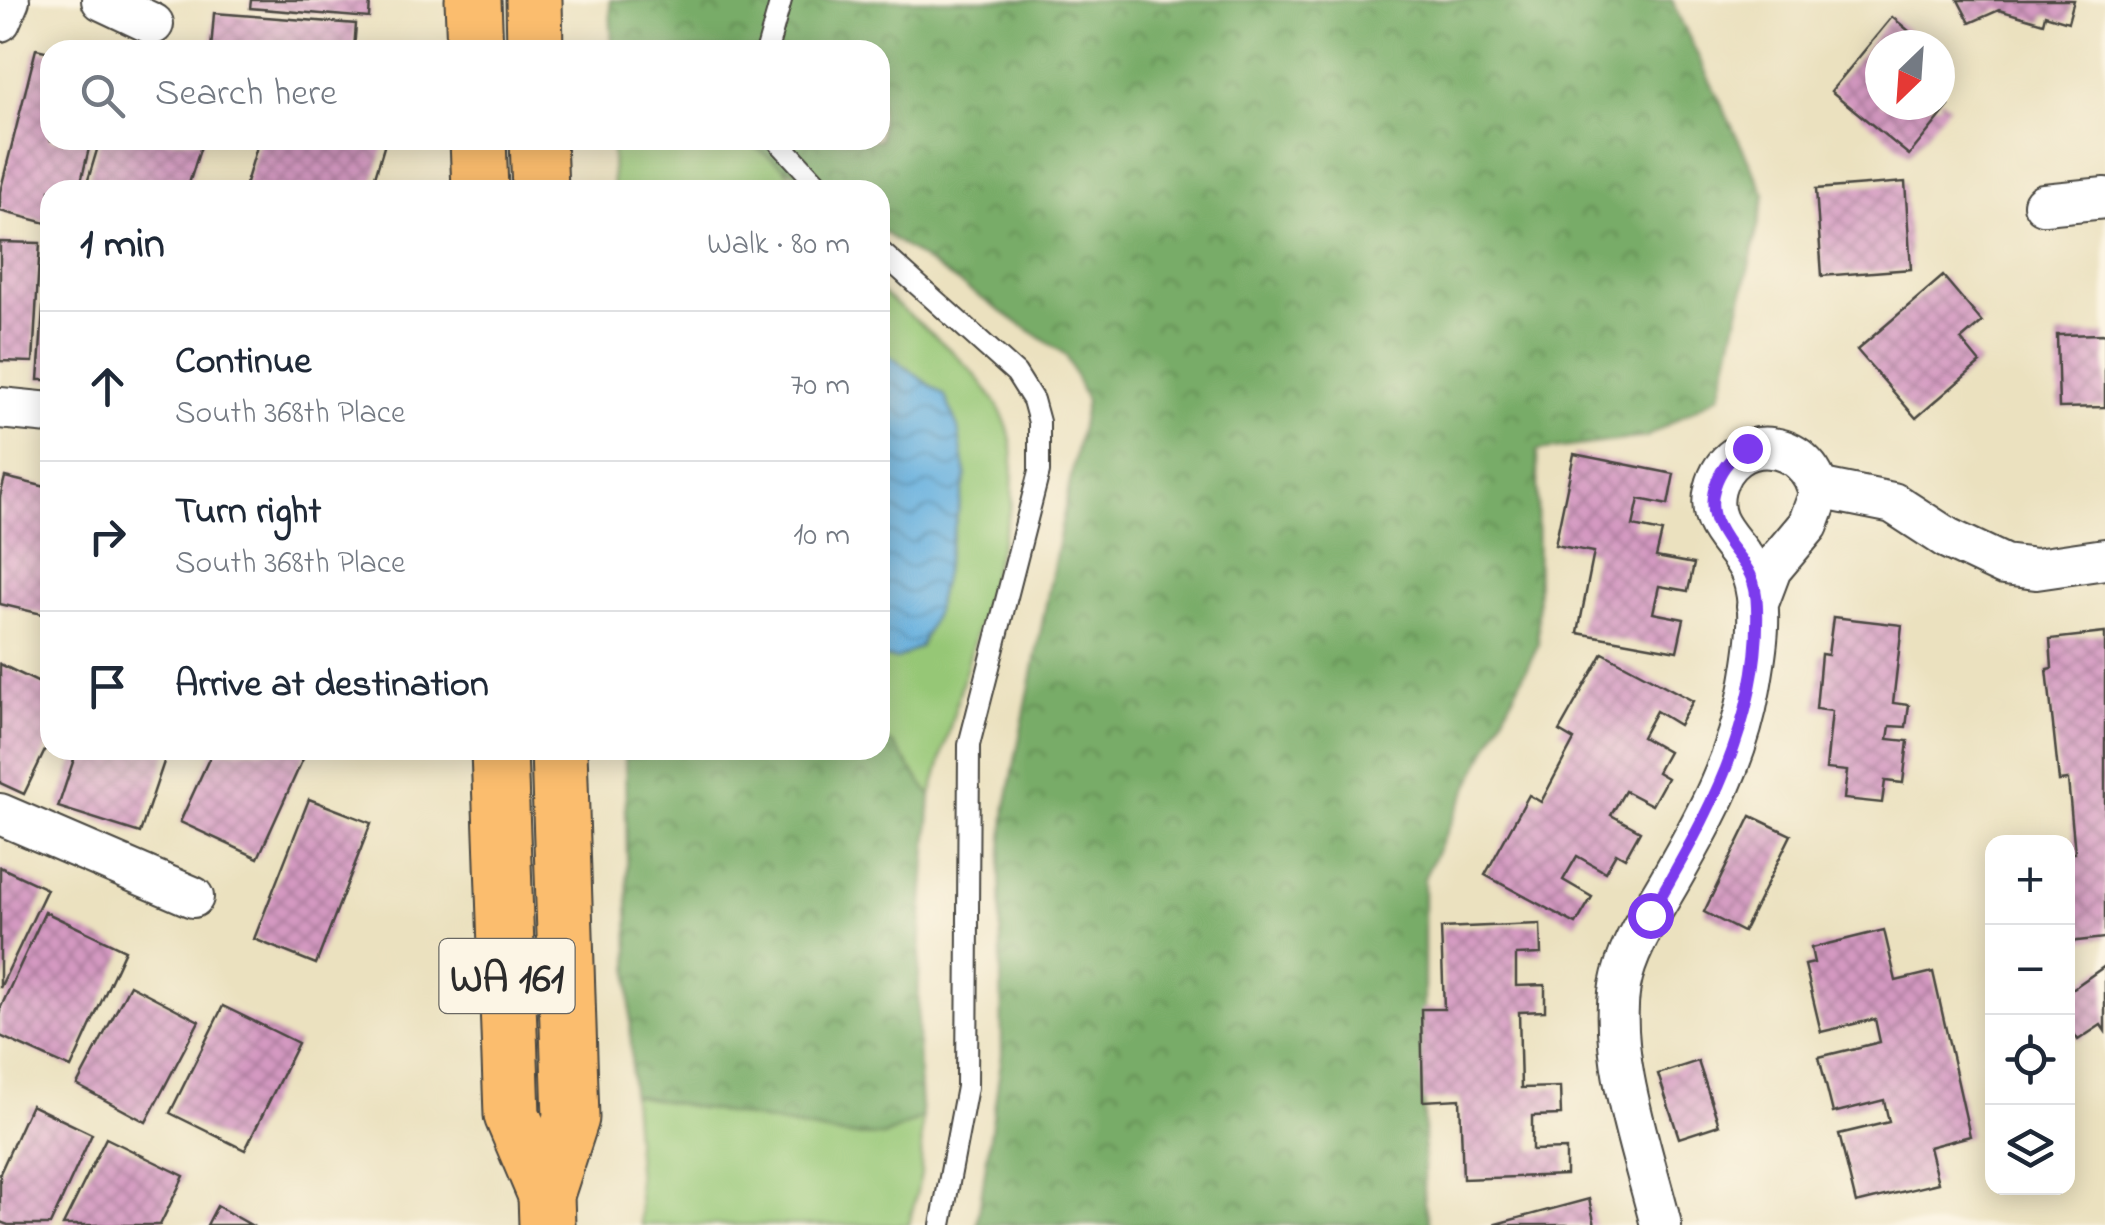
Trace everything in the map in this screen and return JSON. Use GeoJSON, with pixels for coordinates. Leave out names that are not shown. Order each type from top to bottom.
{"type":"FeatureCollection","features":[{"type":"Feature","properties":{"kind":"main road"},"geometry":{"type":"LineString","coordinates":[[473,0],[475,40]]}},
{"type":"Feature","properties":{"kind":"main road"},"geometry":{"type":"LineString","coordinates":[[534,0],[535,40]]}},
{"type":"Feature","properties":{"kind":"main road"},"geometry":{"type":"LineString","coordinates":[[478,150],[480,180]]}},
{"type":"Feature","properties":{"kind":"main road"},"geometry":{"type":"LineString","coordinates":[[538,150],[540,180]]}},
{"type":"Feature","properties":{"kind":"main road","name":"WA 161"},"geometry":{"type":"LineString","coordinates":[[499,760],[512,1114],[547,1210]]}},
{"type":"Feature","properties":{"kind":"main road","name":"WA 161"},"geometry":{"type":"LineString","coordinates":[[547,1210],[571,1118],[559,760]]}},
{"type":"Feature","properties":{"kind":"street"},"geometry":{"type":"LineString","coordinates":[[0,21],[10,0]]}},
{"type":"Feature","properties":{"kind":"street"},"geometry":{"type":"LineString","coordinates":[[102,0],[153,24]]}},
{"type":"Feature","properties":{"kind":"street"},"geometry":{"type":"LineString","coordinates":[[2044,204],[2105,198]]}},
{"type":"Feature","properties":{"kind":"street"},"geometry":{"type":"LineString","coordinates":[[0,408],[40,412]]}},
{"type":"Feature","properties":{"kind":"street"},"geometry":{"type":"LineString","coordinates":[[1661,1225],[1622,1054],[1621,984],[1631,952],[1714,804],[1730,765],[1748,698],[1757,606],[1752,573],[1715,519],[1713,500],[1720,474],[1740,451],[1767,445],[1799,460],[1818,488],[1815,514],[1778,557],[1757,606]]}},
{"type":"Feature","properties":{"kind":"street"},"geometry":{"type":"LineString","coordinates":[[1818,488],[1892,502],[1947,538],[2004,565],[2036,569],[2105,559]]}},
{"type":"Feature","properties":{"kind":"street"},"geometry":{"type":"LineString","coordinates":[[0,814],[193,897]]}},
{"type":"Feature","properties":{"kind":"lane"},"geometry":{"type":"LineString","coordinates":[[770,40],[781,0]]}},
{"type":"Feature","properties":{"kind":"lane"},"geometry":{"type":"LineString","coordinates":[[785,150],[814,180]]}},
{"type":"Feature","properties":{"kind":"lane"},"geometry":{"type":"LineString","coordinates":[[890,260],[1016,373],[1034,400],[1039,422],[1039,472],[969,745],[967,1087],[942,1225]]}},
{"type":"Feature","properties":{"kind":"green space"},"geometry":{"type":"Polygon","coordinates":[[[610,0],[1671,0],[1765,195],[1720,395],[1646,437],[1537,451],[1538,645],[1424,878],[1424,1203],[1430,1225],[977,1225],[1002,1055],[1000,869],[1006,807],[1086,401],[1066,355],[890,237],[890,180],[804,180],[759,150],[890,150],[890,40],[612,40],[610,0]]]}},
{"type":"Feature","properties":{"kind":"green space"},"geometry":{"type":"Polygon","coordinates":[[[612,150],[759,150],[782,165],[793,180],[613,180],[612,150]]]}},
{"type":"Feature","properties":{"kind":"green space"},"geometry":{"type":"Polygon","coordinates":[[[890,299],[934,335],[985,386],[998,406],[1012,444],[1012,503],[931,796],[890,743],[890,658],[897,659],[921,646],[935,613],[966,476],[945,396],[890,356],[890,299]]]}},
{"type":"Feature","properties":{"kind":"green space"},"geometry":{"type":"Polygon","coordinates":[[[890,743],[893,744],[931,796],[918,997],[922,1118],[883,1136],[843,1135],[632,1095],[625,760],[890,760],[890,743]]]}},
{"type":"Feature","properties":{"kind":"green space"},"geometry":{"type":"Polygon","coordinates":[[[632,1095],[843,1135],[883,1136],[922,1118],[921,1174],[909,1225],[641,1225],[632,1095]]]}},
{"type":"Feature","properties":{"kind":"water"},"geometry":{"type":"Polygon","coordinates":[[[890,356],[945,396],[958,428],[966,476],[935,613],[920,646],[897,659],[890,658],[890,356]]]}},
{"type":"Feature","properties":{"kind":"building"},"geometry":{"type":"Polygon","coordinates":[[[251,0],[370,0],[369,18],[250,8],[251,0]]]}},
{"type":"Feature","properties":{"kind":"building"},"geometry":{"type":"Polygon","coordinates":[[[1958,0],[2074,0],[2068,22],[2045,15],[2043,23],[1999,10],[1970,23],[1958,0]]]}},
{"type":"Feature","properties":{"kind":"building"},"geometry":{"type":"Polygon","coordinates":[[[214,13],[356,24],[355,40],[212,40],[214,13]]]}},
{"type":"Feature","properties":{"kind":"building"},"geometry":{"type":"Polygon","coordinates":[[[1892,17],[1908,30],[1881,30],[1892,17]]]}},
{"type":"Feature","properties":{"kind":"building"},"geometry":{"type":"Polygon","coordinates":[[[36,49],[40,50],[40,150],[89,150],[81,180],[40,180],[40,221],[0,211],[0,192],[36,49]]]}},
{"type":"Feature","properties":{"kind":"building"},"geometry":{"type":"Polygon","coordinates":[[[1865,50],[1865,119],[1831,91],[1865,50]]]}},
{"type":"Feature","properties":{"kind":"building"},"geometry":{"type":"Polygon","coordinates":[[[1866,120],[1938,120],[1909,155],[1866,120]]]}},
{"type":"Feature","properties":{"kind":"building"},"geometry":{"type":"Polygon","coordinates":[[[97,150],[200,150],[190,180],[88,180],[97,150]]]}},
{"type":"Feature","properties":{"kind":"building"},"geometry":{"type":"Polygon","coordinates":[[[256,150],[383,150],[374,180],[247,180],[256,150]]]}},
{"type":"Feature","properties":{"kind":"building"},"geometry":{"type":"Polygon","coordinates":[[[1905,182],[1911,269],[1822,276],[1816,189],[1905,182]]]}},
{"type":"Feature","properties":{"kind":"building"},"geometry":{"type":"Polygon","coordinates":[[[0,242],[40,243],[33,362],[0,361],[0,242]]]}},
{"type":"Feature","properties":{"kind":"building"},"geometry":{"type":"Polygon","coordinates":[[[1943,276],[1982,322],[1961,340],[1980,363],[1916,418],[1857,350],[1943,276]]]}},
{"type":"Feature","properties":{"kind":"building"},"geometry":{"type":"Polygon","coordinates":[[[2105,334],[2105,407],[2059,408],[2057,335],[2105,334]]]}},
{"type":"Feature","properties":{"kind":"building"},"geometry":{"type":"Polygon","coordinates":[[[1574,454],[1674,474],[1668,505],[1639,499],[1633,526],[1662,532],[1656,557],[1694,564],[1688,591],[1659,586],[1653,613],[1684,619],[1677,651],[1578,633],[1594,552],[1555,545],[1574,454]]]}},
{"type":"Feature","properties":{"kind":"building"},"geometry":{"type":"Polygon","coordinates":[[[5,477],[40,486],[40,614],[0,604],[0,497],[5,477]]]}},
{"type":"Feature","properties":{"kind":"building"},"geometry":{"type":"Polygon","coordinates":[[[1833,617],[1902,625],[1893,703],[1909,705],[1906,727],[1890,726],[1888,739],[1908,741],[1903,783],[1885,781],[1882,803],[1844,799],[1847,771],[1826,769],[1832,711],[1816,709],[1821,654],[1828,655],[1833,617]]]}},
{"type":"Feature","properties":{"kind":"building"},"geometry":{"type":"Polygon","coordinates":[[[2105,633],[2105,938],[2075,941],[2075,835],[2068,780],[2059,781],[2047,669],[2052,668],[2050,639],[2105,633]]]}},
{"type":"Feature","properties":{"kind":"building"},"geometry":{"type":"Polygon","coordinates":[[[1603,653],[1693,701],[1679,725],[1656,711],[1642,737],[1668,752],[1657,772],[1667,778],[1652,805],[1625,791],[1611,815],[1640,831],[1625,858],[1616,853],[1605,872],[1577,856],[1563,880],[1592,897],[1576,924],[1485,875],[1529,795],[1541,802],[1574,740],[1559,731],[1603,653]]]}},
{"type":"Feature","properties":{"kind":"building"},"geometry":{"type":"Polygon","coordinates":[[[0,664],[40,683],[40,760],[24,794],[0,783],[0,664]]]}},
{"type":"Feature","properties":{"kind":"building"},"geometry":{"type":"Polygon","coordinates":[[[74,760],[165,760],[140,833],[58,807],[74,760]]]}},
{"type":"Feature","properties":{"kind":"building"},"geometry":{"type":"Polygon","coordinates":[[[208,760],[302,760],[258,858],[180,822],[208,760]]]}},
{"type":"Feature","properties":{"kind":"building"},"geometry":{"type":"Polygon","coordinates":[[[309,799],[371,823],[316,964],[254,939],[309,799]]]}},
{"type":"Feature","properties":{"kind":"building"},"geometry":{"type":"Polygon","coordinates":[[[1751,816],[1791,835],[1743,932],[1704,912],[1751,816]]]}},
{"type":"Feature","properties":{"kind":"building"},"geometry":{"type":"Polygon","coordinates":[[[0,867],[47,889],[0,988],[0,867]]]}},
{"type":"Feature","properties":{"kind":"building"},"geometry":{"type":"Polygon","coordinates":[[[45,912],[125,950],[71,1068],[0,1036],[0,1009],[45,912]]]}},
{"type":"Feature","properties":{"kind":"building"},"geometry":{"type":"Polygon","coordinates":[[[1540,924],[1541,954],[1516,955],[1516,986],[1545,985],[1545,1011],[1519,1012],[1521,1088],[1560,1087],[1561,1115],[1532,1116],[1532,1150],[1566,1149],[1566,1175],[1463,1179],[1460,1099],[1423,1101],[1421,1009],[1444,1009],[1441,928],[1540,924]]]}},
{"type":"Feature","properties":{"kind":"building"},"geometry":{"type":"Polygon","coordinates":[[[1884,930],[1896,981],[1933,972],[1970,1136],[1929,1147],[1938,1183],[1856,1203],[1839,1134],[1889,1122],[1884,1100],[1833,1113],[1819,1057],[1880,1042],[1875,1019],[1821,1032],[1805,965],[1814,963],[1811,948],[1884,930]]]}},
{"type":"Feature","properties":{"kind":"building"},"geometry":{"type":"Polygon","coordinates":[[[2105,966],[2105,1031],[2101,1025],[2078,1040],[2075,987],[2105,966]]]}},
{"type":"Feature","properties":{"kind":"building"},"geometry":{"type":"Polygon","coordinates":[[[130,985],[199,1021],[146,1122],[77,1085],[130,985]]]}},
{"type":"Feature","properties":{"kind":"building"},"geometry":{"type":"Polygon","coordinates":[[[223,1006],[298,1043],[245,1150],[170,1113],[223,1006]]]}},
{"type":"Feature","properties":{"kind":"building"},"geometry":{"type":"Polygon","coordinates":[[[1698,1061],[1719,1125],[1679,1138],[1658,1074],[1698,1061]]]}},
{"type":"Feature","properties":{"kind":"building"},"geometry":{"type":"Polygon","coordinates":[[[31,1105],[92,1134],[50,1225],[8,1225],[0,1222],[0,1173],[31,1105]]]}},
{"type":"Feature","properties":{"kind":"building"},"geometry":{"type":"Polygon","coordinates":[[[106,1138],[184,1176],[160,1225],[63,1225],[106,1138]]]}},
{"type":"Feature","properties":{"kind":"building"},"geometry":{"type":"Polygon","coordinates":[[[1589,1199],[1595,1225],[1496,1224],[1589,1199]]]}},
{"type":"Feature","properties":{"kind":"building"},"geometry":{"type":"Polygon","coordinates":[[[217,1206],[251,1225],[207,1225],[217,1206]]]}},
{"type":"Feature","properties":{"kind":"route"},"geometry":{"type":"LineString","coordinates":[[1650,915],[1714,804],[1730,765],[1748,698],[1757,627],[1755,587],[1740,552],[1718,528],[1713,500],[1727,462],[1747,448]]}}]}
